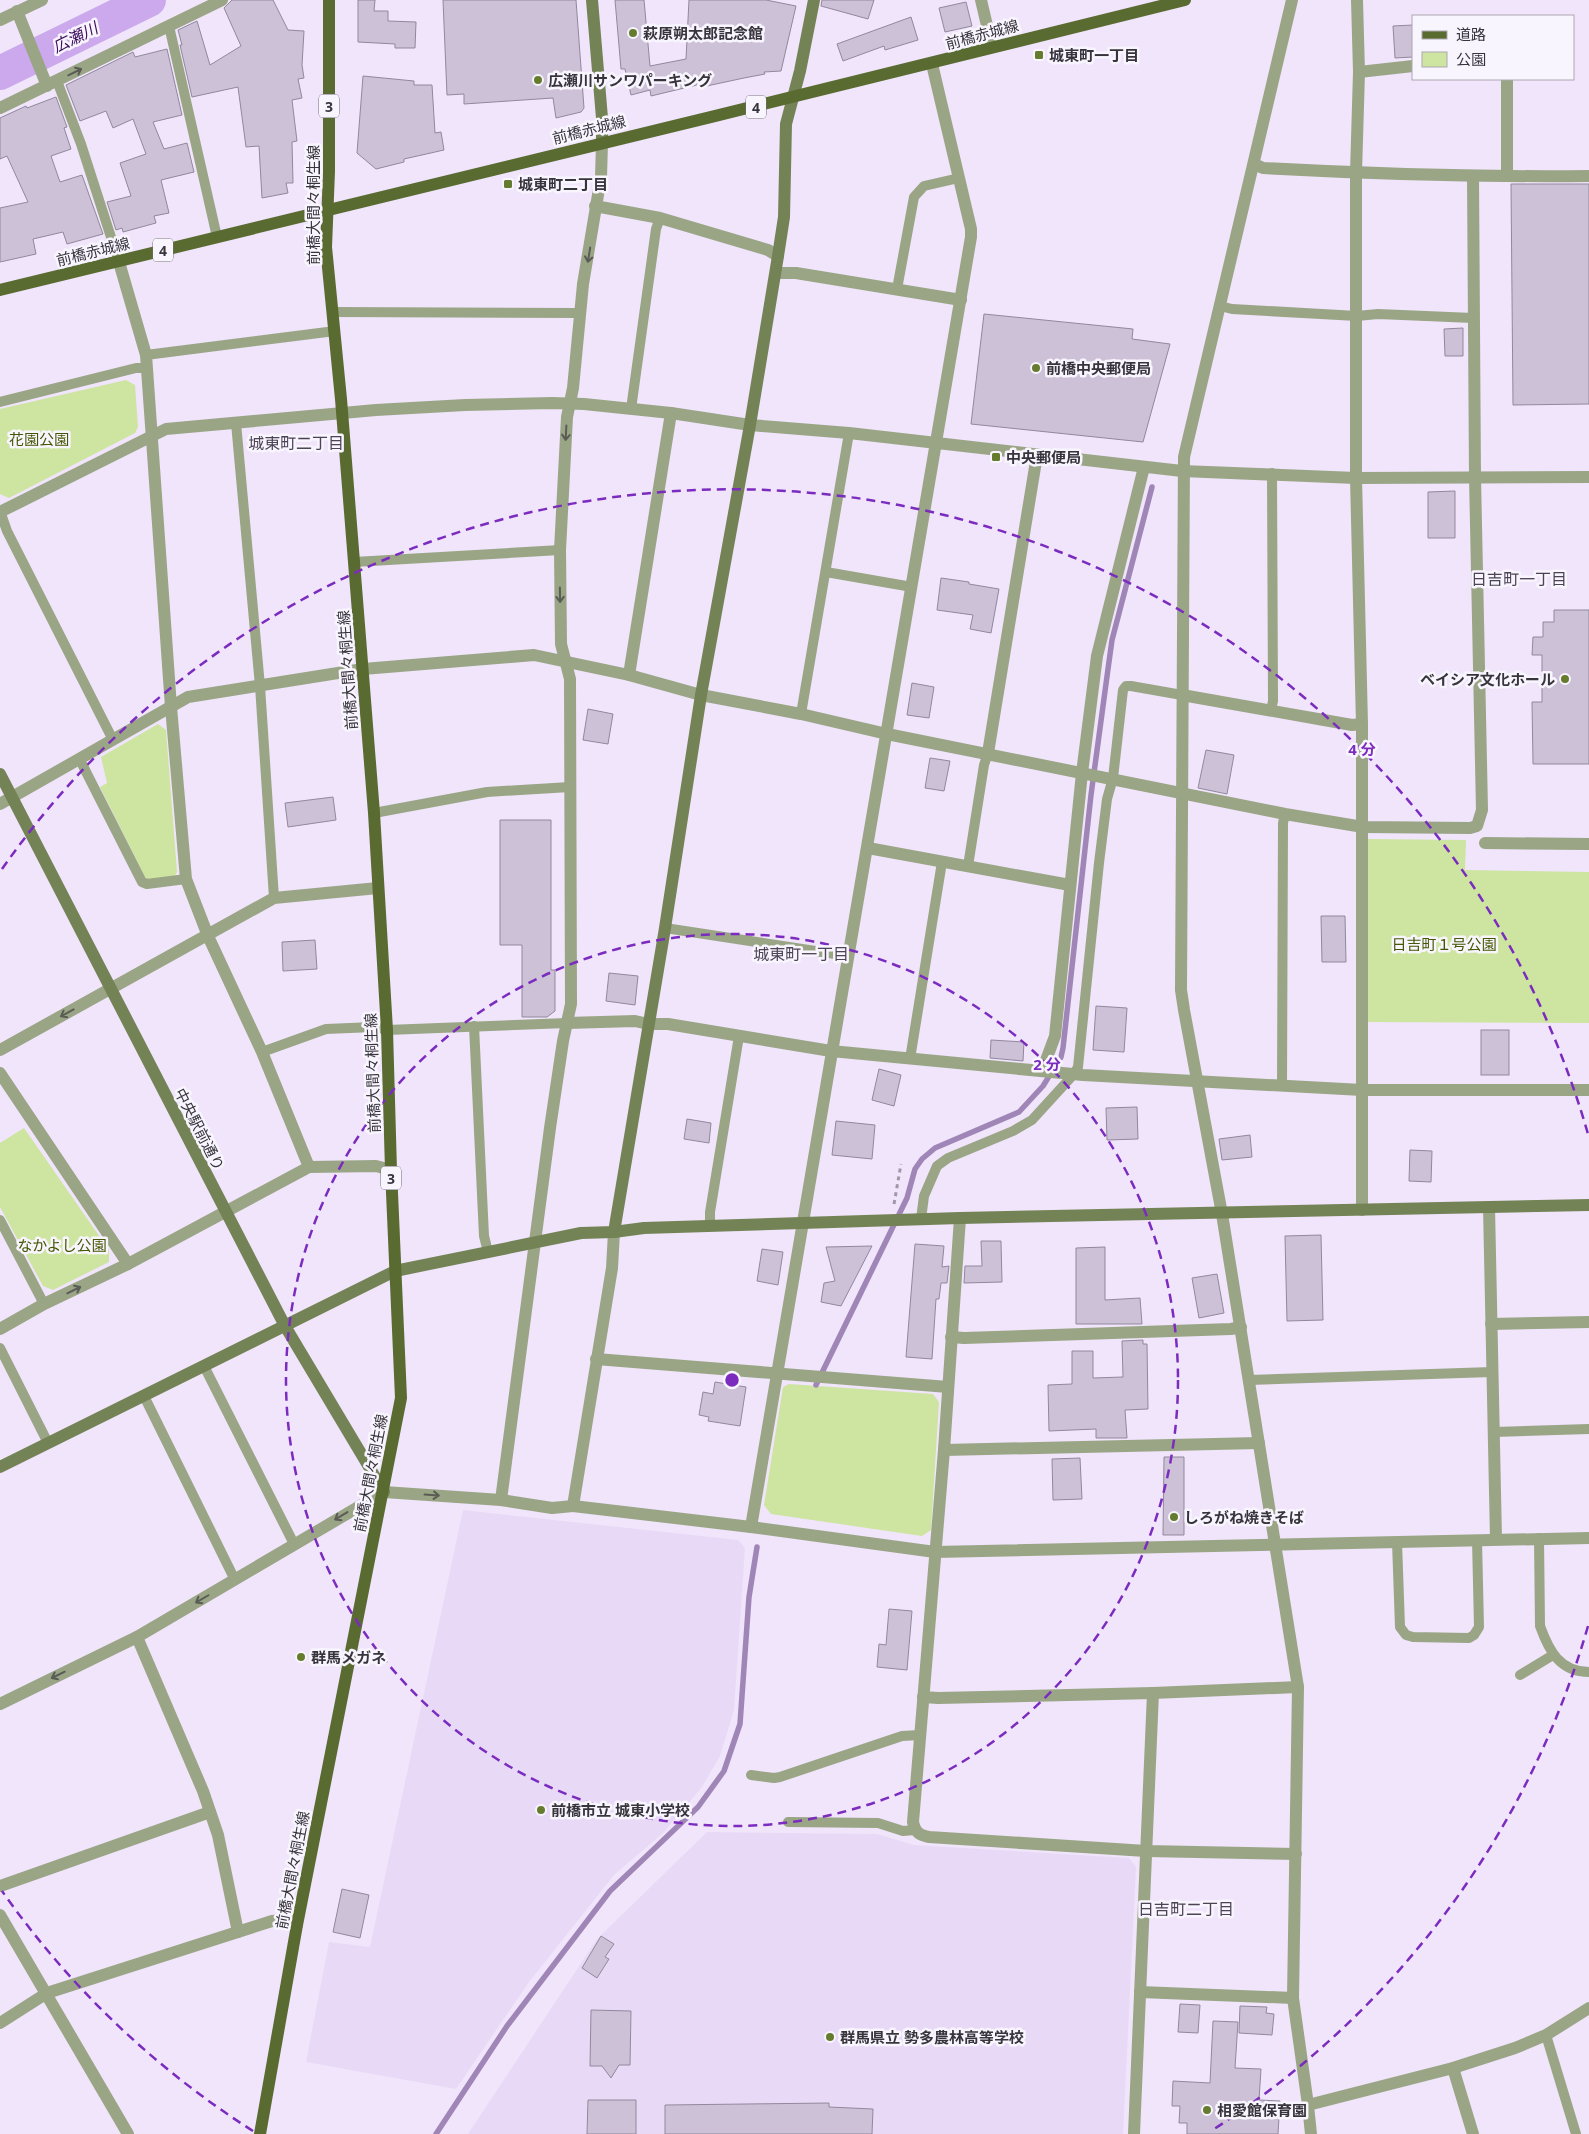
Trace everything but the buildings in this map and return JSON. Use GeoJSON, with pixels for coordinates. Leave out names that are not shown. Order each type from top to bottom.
{"type":"FeatureCollection","features":[{"type":"Feature","properties":{"kind":"main road","name":"前橋大間々桐生線"},"geometry":{"type":"LineString","coordinates":[[260,2134],[297,1925],[384,1492],[401,1398],[387,1030],[374,813],[335,331],[326,247],[329,0]]}},
{"type":"Feature","properties":{"kind":"main road","name":"前橋赤城線"},"geometry":{"type":"LineString","coordinates":[[0,290],[932,64],[1185,0]]}},
{"type":"Feature","properties":{"kind":"street"},"geometry":{"type":"LineString","coordinates":[[0,20],[42,0]]}},
{"type":"Feature","properties":{"kind":"street"},"geometry":{"type":"LineString","coordinates":[[0,108],[222,0]]}},
{"type":"Feature","properties":{"kind":"street"},"geometry":{"type":"LineString","coordinates":[[501,1500],[553,1109],[571,1004],[570,679],[561,644],[560,550],[569,404],[573,388],[579,313],[600,177],[602,143],[602,118],[592,0]]}},
{"type":"Feature","properties":{"kind":"street"},"geometry":{"type":"LineString","coordinates":[[573,1506],[612,1268],[614,1232],[665,928],[701,696],[776,273],[784,205],[786,124],[814,0]]}},
{"type":"Feature","properties":{"kind":"street"},"geometry":{"type":"LineString","coordinates":[[981,0],[992,48]]}},
{"type":"Feature","properties":{"kind":"street"},"geometry":{"type":"LineString","coordinates":[[1292,0],[1182,471],[1181,990],[1222,1214],[1298,1687],[1293,1998],[1311,2134]]}},
{"type":"Feature","properties":{"kind":"street"},"geometry":{"type":"LineString","coordinates":[[1357,0],[1359,72],[1356,173],[1356,478],[1363,827],[1362,1210]]}},
{"type":"Feature","properties":{"kind":"street"},"geometry":{"type":"LineString","coordinates":[[17,11],[38,62],[52,84]]}},
{"type":"Feature","properties":{"kind":"street"},"geometry":{"type":"LineString","coordinates":[[751,1527],[868,848],[971,229],[932,64]]}},
{"type":"Feature","properties":{"kind":"street"},"geometry":{"type":"LineString","coordinates":[[1359,72],[1412,66]]}},
{"type":"Feature","properties":{"kind":"street"},"geometry":{"type":"LineString","coordinates":[[1507,80],[1507,176]]}},
{"type":"Feature","properties":{"kind":"street"},"geometry":{"type":"LineString","coordinates":[[1254,164],[1263,168],[1356,173],[1589,176]]}},
{"type":"Feature","properties":{"kind":"street"},"geometry":{"type":"LineString","coordinates":[[0,804],[188,697],[363,669],[534,656],[629,675],[701,696],[801,714],[887,734],[1285,814],[1363,827],[1470,828],[1477,826],[1480,821],[1482,801],[1475,477],[1473,176]]}},
{"type":"Feature","properties":{"kind":"street"},"geometry":{"type":"LineString","coordinates":[[595,206],[660,218],[768,250],[778,256]]}},
{"type":"Feature","properties":{"kind":"street"},"geometry":{"type":"LineString","coordinates":[[119,262],[146,362],[171,707],[186,879],[208,936],[262,1052],[309,1167]]}},
{"type":"Feature","properties":{"kind":"street"},"geometry":{"type":"LineString","coordinates":[[776,273],[796,273],[960,300]]}},
{"type":"Feature","properties":{"kind":"street"},"geometry":{"type":"LineString","coordinates":[[0,512],[166,429],[465,405],[569,404],[630,409],[750,425],[849,433],[1182,471],[1272,473],[1356,478],[1589,477]]}},
{"type":"Feature","properties":{"kind":"street"},"geometry":{"type":"LineString","coordinates":[[629,675],[671,413]]}},
{"type":"Feature","properties":{"kind":"street"},"geometry":{"type":"LineString","coordinates":[[988,753],[1037,455]]}},
{"type":"Feature","properties":{"kind":"street"},"geometry":{"type":"LineString","coordinates":[[1043,1071],[1055,1036],[1070,885],[1085,774],[1097,656],[1144,467]]}},
{"type":"Feature","properties":{"kind":"street"},"geometry":{"type":"LineString","coordinates":[[1182,695],[1352,725],[1362,724]]}},
{"type":"Feature","properties":{"kind":"street","name":"中央駅前通り"},"geometry":{"type":"LineString","coordinates":[[0,774],[285,1326],[384,1492]]}},
{"type":"Feature","properties":{"kind":"street"},"geometry":{"type":"LineString","coordinates":[[1484,843],[1589,844]]}},
{"type":"Feature","properties":{"kind":"street"},"geometry":{"type":"LineString","coordinates":[[868,848],[1070,885]]}},
{"type":"Feature","properties":{"kind":"street"},"geometry":{"type":"LineString","coordinates":[[0,1050],[274,898],[378,888]]}},
{"type":"Feature","properties":{"kind":"street"},"geometry":{"type":"LineString","coordinates":[[567,1023],[635,1021],[648,1024],[668,1024],[832,1051],[1070,1073],[1362,1090],[1589,1090]]}},
{"type":"Feature","properties":{"kind":"street"},"geometry":{"type":"LineString","coordinates":[[0,1073],[128,1264]]}},
{"type":"Feature","properties":{"kind":"street"},"geometry":{"type":"LineString","coordinates":[[0,1328],[44,1304],[128,1264],[309,1167],[376,1166],[391,1170]]}},
{"type":"Feature","properties":{"kind":"street"},"geometry":{"type":"LineString","coordinates":[[0,1467],[395,1271],[581,1232],[614,1232],[644,1228],[914,1219],[1589,1205]]}},
{"type":"Feature","properties":{"kind":"street"},"geometry":{"type":"LineString","coordinates":[[1488,1207],[1496,1539]]}},
{"type":"Feature","properties":{"kind":"street"},"geometry":{"type":"LineString","coordinates":[[960,1218],[944,1450],[913,1822],[915,1830],[921,1835],[929,1837],[1146,1851],[1296,1854]]}},
{"type":"Feature","properties":{"kind":"street"},"geometry":{"type":"LineString","coordinates":[[1491,1324],[1589,1322]]}},
{"type":"Feature","properties":{"kind":"street"},"geometry":{"type":"LineString","coordinates":[[951,1337],[1231,1330],[1241,1328]]}},
{"type":"Feature","properties":{"kind":"street"},"geometry":{"type":"LineString","coordinates":[[596,1359],[948,1387]]}},
{"type":"Feature","properties":{"kind":"street"},"geometry":{"type":"LineString","coordinates":[[944,1450],[1259,1443]]}},
{"type":"Feature","properties":{"kind":"street"},"geometry":{"type":"LineString","coordinates":[[0,1704],[137,1637],[384,1492],[501,1500],[552,1508],[573,1506],[751,1527],[935,1552],[1589,1538]]}},
{"type":"Feature","properties":{"kind":"street"},"geometry":{"type":"LineString","coordinates":[[137,1637],[203,1791],[218,1835],[238,1932]]}},
{"type":"Feature","properties":{"kind":"street"},"geometry":{"type":"LineString","coordinates":[[923,1697],[1153,1693],[1298,1687]]}},
{"type":"Feature","properties":{"kind":"street"},"geometry":{"type":"LineString","coordinates":[[1134,2134],[1153,1693]]}},
{"type":"Feature","properties":{"kind":"street"},"geometry":{"type":"LineString","coordinates":[[0,1886],[210,1812]]}},
{"type":"Feature","properties":{"kind":"street"},"geometry":{"type":"LineString","coordinates":[[0,1915],[47,1993],[127,2134]]}},
{"type":"Feature","properties":{"kind":"street"},"geometry":{"type":"LineString","coordinates":[[0,2023],[47,1993],[272,1921],[284,1920],[297,1925]]}},
{"type":"Feature","properties":{"kind":"street"},"geometry":{"type":"LineString","coordinates":[[1140,1992],[1293,1998]]}},
{"type":"Feature","properties":{"kind":"street"},"geometry":{"type":"LineString","coordinates":[[1308,2105],[1453,2068],[1515,2048],[1546,2035],[1588,2011]]}},
{"type":"Feature","properties":{"kind":"street"},"geometry":{"type":"LineString","coordinates":[[1453,2068],[1473,2134]]}},
{"type":"Feature","properties":{"kind":"lane"},"geometry":{"type":"LineString","coordinates":[[169,26],[172,32],[217,237]]}},
{"type":"Feature","properties":{"kind":"lane"},"geometry":{"type":"LineString","coordinates":[[52,84],[81,144],[119,262]]}},
{"type":"Feature","properties":{"kind":"lane"},"geometry":{"type":"LineString","coordinates":[[897,289],[914,197],[924,186],[959,178]]}},
{"type":"Feature","properties":{"kind":"lane"},"geometry":{"type":"LineString","coordinates":[[630,409],[656,229],[660,218]]}},
{"type":"Feature","properties":{"kind":"lane"},"geometry":{"type":"LineString","coordinates":[[1220,306],[1232,309],[1357,316],[1378,314],[1473,318]]}},
{"type":"Feature","properties":{"kind":"lane"},"geometry":{"type":"LineString","coordinates":[[333,312],[579,313]]}},
{"type":"Feature","properties":{"kind":"lane"},"geometry":{"type":"LineString","coordinates":[[0,402],[136,368],[146,362],[335,331]]}},
{"type":"Feature","properties":{"kind":"lane"},"geometry":{"type":"LineString","coordinates":[[236,423],[260,686],[274,898]]}},
{"type":"Feature","properties":{"kind":"lane"},"geometry":{"type":"LineString","coordinates":[[801,714],[849,433]]}},
{"type":"Feature","properties":{"kind":"lane"},"geometry":{"type":"LineString","coordinates":[[1271,710],[1273,700],[1272,473]]}},
{"type":"Feature","properties":{"kind":"lane"},"geometry":{"type":"LineString","coordinates":[[0,512],[7,531],[113,740]]}},
{"type":"Feature","properties":{"kind":"lane"},"geometry":{"type":"LineString","coordinates":[[354,562],[560,550]]}},
{"type":"Feature","properties":{"kind":"lane"},"geometry":{"type":"LineString","coordinates":[[826,572],[912,587]]}},
{"type":"Feature","properties":{"kind":"lane"},"geometry":{"type":"LineString","coordinates":[[914,1219],[937,1166],[948,1158],[1013,1131],[1032,1120],[1080,1059],[1099,863],[1109,778],[1123,690],[1126,686],[1182,695]]}},
{"type":"Feature","properties":{"kind":"lane"},"geometry":{"type":"LineString","coordinates":[[968,866],[984,765],[988,753]]}},
{"type":"Feature","properties":{"kind":"lane"},"geometry":{"type":"LineString","coordinates":[[80,760],[142,882],[147,884],[186,879]]}},
{"type":"Feature","properties":{"kind":"lane"},"geometry":{"type":"LineString","coordinates":[[374,813],[487,792],[570,787]]}},
{"type":"Feature","properties":{"kind":"lane"},"geometry":{"type":"LineString","coordinates":[[1282,1086],[1283,833],[1285,814]]}},
{"type":"Feature","properties":{"kind":"lane"},"geometry":{"type":"LineString","coordinates":[[910,1059],[942,862]]}},
{"type":"Feature","properties":{"kind":"lane"},"geometry":{"type":"LineString","coordinates":[[665,928],[848,956]]}},
{"type":"Feature","properties":{"kind":"lane"},"geometry":{"type":"LineString","coordinates":[[262,1052],[326,1029],[374,1027],[387,1030],[567,1023]]}},
{"type":"Feature","properties":{"kind":"lane"},"geometry":{"type":"LineString","coordinates":[[474,1026],[484,1236],[488,1252]]}},
{"type":"Feature","properties":{"kind":"lane"},"geometry":{"type":"LineString","coordinates":[[710,1226],[710,1212],[739,1036]]}},
{"type":"Feature","properties":{"kind":"lane"},"geometry":{"type":"LineString","coordinates":[[0,1220],[44,1304]]}},
{"type":"Feature","properties":{"kind":"lane"},"geometry":{"type":"LineString","coordinates":[[0,1348],[48,1442]]}},
{"type":"Feature","properties":{"kind":"lane"},"geometry":{"type":"LineString","coordinates":[[204,1366],[294,1544]]}},
{"type":"Feature","properties":{"kind":"lane"},"geometry":{"type":"LineString","coordinates":[[1249,1380],[1260,1378],[1492,1372]]}},
{"type":"Feature","properties":{"kind":"lane"},"geometry":{"type":"LineString","coordinates":[[144,1396],[234,1580]]}},
{"type":"Feature","properties":{"kind":"lane"},"geometry":{"type":"LineString","coordinates":[[1494,1432],[1589,1429]]}},
{"type":"Feature","properties":{"kind":"lane"},"geometry":{"type":"LineString","coordinates":[[1538,1538],[1540,1626],[1553,1655],[1561,1664],[1571,1670],[1589,1672]]}},
{"type":"Feature","properties":{"kind":"lane"},"geometry":{"type":"LineString","coordinates":[[1397,1542],[1400,1627],[1402,1632],[1413,1637],[1469,1638],[1474,1635],[1479,1627],[1478,1540]]}},
{"type":"Feature","properties":{"kind":"lane"},"geometry":{"type":"LineString","coordinates":[[1520,1675],[1553,1655]]}},
{"type":"Feature","properties":{"kind":"lane"},"geometry":{"type":"LineString","coordinates":[[751,1775],[774,1778],[902,1736],[920,1735]]}},
{"type":"Feature","properties":{"kind":"lane"},"geometry":{"type":"LineString","coordinates":[[788,1822],[878,1823],[903,1831],[915,1830]]}},
{"type":"Feature","properties":{"kind":"lane"},"geometry":{"type":"LineString","coordinates":[[1546,2035],[1576,2134]]}},
{"type":"Feature","properties":{"kind":"path"},"geometry":{"type":"LineString","coordinates":[[894,1204],[901,1164]]}},
{"type":"Feature","properties":{"kind":"shaded area","name":"前橋市立 城東小学校"},"geometry":{"type":"Polygon","coordinates":[[[463,1510],[738,1540],[745,1548],[734,1710],[720,1756],[702,1787],[663,1833],[614,1875],[529,1982],[456,2089],[306,2062],[329,1942],[370,1947],[463,1510]]]}},
{"type":"Feature","properties":{"kind":"shaded area","name":"群馬県立 勢多農林高等学校"},"geometry":{"type":"Polygon","coordinates":[[[707,1832],[877,1834],[914,1845],[1129,1858],[1136,1867],[1123,2134],[468,2134],[597,1939],[707,1832]]]}},
{"type":"Feature","properties":{"kind":"green space","name":"花園公園"},"geometry":{"type":"Polygon","coordinates":[[[126,380],[135,385],[138,427],[135,433],[9,498],[0,494],[0,409],[126,380]]]}},
{"type":"Feature","properties":{"kind":"green space"},"geometry":{"type":"Polygon","coordinates":[[[158,724],[166,730],[177,872],[174,877],[150,881],[145,877],[100,787],[107,783],[101,757],[158,724]]]}},
{"type":"Feature","properties":{"kind":"green space","name":"日吉町１号公園"},"geometry":{"type":"Polygon","coordinates":[[[1367,839],[1466,840],[1465,870],[1589,872],[1589,1023],[1367,1022],[1367,839]]]}},
{"type":"Feature","properties":{"kind":"green space","name":"なかよし公園"},"geometry":{"type":"Polygon","coordinates":[[[24,1128],[109,1250],[109,1262],[53,1290],[43,1286],[0,1207],[0,1143],[24,1128]]]}},
{"type":"Feature","properties":{"kind":"green space"},"geometry":{"type":"Polygon","coordinates":[[[789,1384],[933,1394],[939,1402],[931,1530],[922,1536],[771,1514],[764,1505],[783,1387],[789,1384]]]}},
{"type":"Feature","properties":{"kind":"waterway","name":"広瀬川"},"geometry":{"type":"LineString","coordinates":[[0,73],[149,0]]}},
{"type":"Feature","properties":{"kind":"waterway"},"geometry":{"type":"LineString","coordinates":[[816,1385],[907,1198],[915,1169],[922,1159],[935,1148],[1019,1112],[1043,1086],[1061,1057],[1091,795],[1112,640],[1152,487]]}},
{"type":"Feature","properties":{"kind":"waterway"},"geometry":{"type":"LineString","coordinates":[[436,2134],[507,2026],[610,1891],[698,1807],[724,1771],[740,1724],[749,1597],[757,1547]]}},
{"type":"Feature","properties":{"kind":"place","name":"萩原朔太郎記念館"},"geometry":{"type":"Point","coordinates":[633,33]}},
{"type":"Feature","properties":{"kind":"place","name":"城東町一丁目"},"geometry":{"type":"Point","coordinates":[1039,55]}},
{"type":"Feature","properties":{"kind":"place","name":"広瀬川サンワパーキング"},"geometry":{"type":"Point","coordinates":[538,80]}},
{"type":"Feature","properties":{"kind":"place","name":"城東町二丁目"},"geometry":{"type":"Point","coordinates":[508,184]}},
{"type":"Feature","properties":{"kind":"place","name":"前橋中央郵便局"},"geometry":{"type":"Point","coordinates":[1036,368]}},
{"type":"Feature","properties":{"kind":"place","name":"中央郵便局"},"geometry":{"type":"Point","coordinates":[996,457]}},
{"type":"Feature","properties":{"kind":"place","name":"ベイシア文化ホール"},"geometry":{"type":"Point","coordinates":[1565,679]}},
{"type":"Feature","properties":{"kind":"place","name":"しろがね焼きそば"},"geometry":{"type":"Point","coordinates":[1174,1517]}},
{"type":"Feature","properties":{"kind":"place","name":"群馬メガネ"},"geometry":{"type":"Point","coordinates":[301,1657]}},
{"type":"Feature","properties":{"kind":"place","name":"前橋市立 城東小学校"},"geometry":{"type":"Point","coordinates":[541,1810]}},
{"type":"Feature","properties":{"kind":"place","name":"群馬県立 勢多農林高等学校"},"geometry":{"type":"Point","coordinates":[830,2037]}},
{"type":"Feature","properties":{"kind":"place","name":"相愛館保育園"},"geometry":{"type":"Point","coordinates":[1207,2110]}},
{"type":"Feature","properties":{"kind":"district","name":"城東町二丁目"},"geometry":{"type":"Point","coordinates":[296,443]}},
{"type":"Feature","properties":{"kind":"district","name":"日吉町一丁目"},"geometry":{"type":"Point","coordinates":[1519,579]}},
{"type":"Feature","properties":{"kind":"district","name":"城東町一丁目"},"geometry":{"type":"Point","coordinates":[801,954]}},
{"type":"Feature","properties":{"kind":"district","name":"日吉町二丁目"},"geometry":{"type":"Point","coordinates":[1186,1909]}}]}
